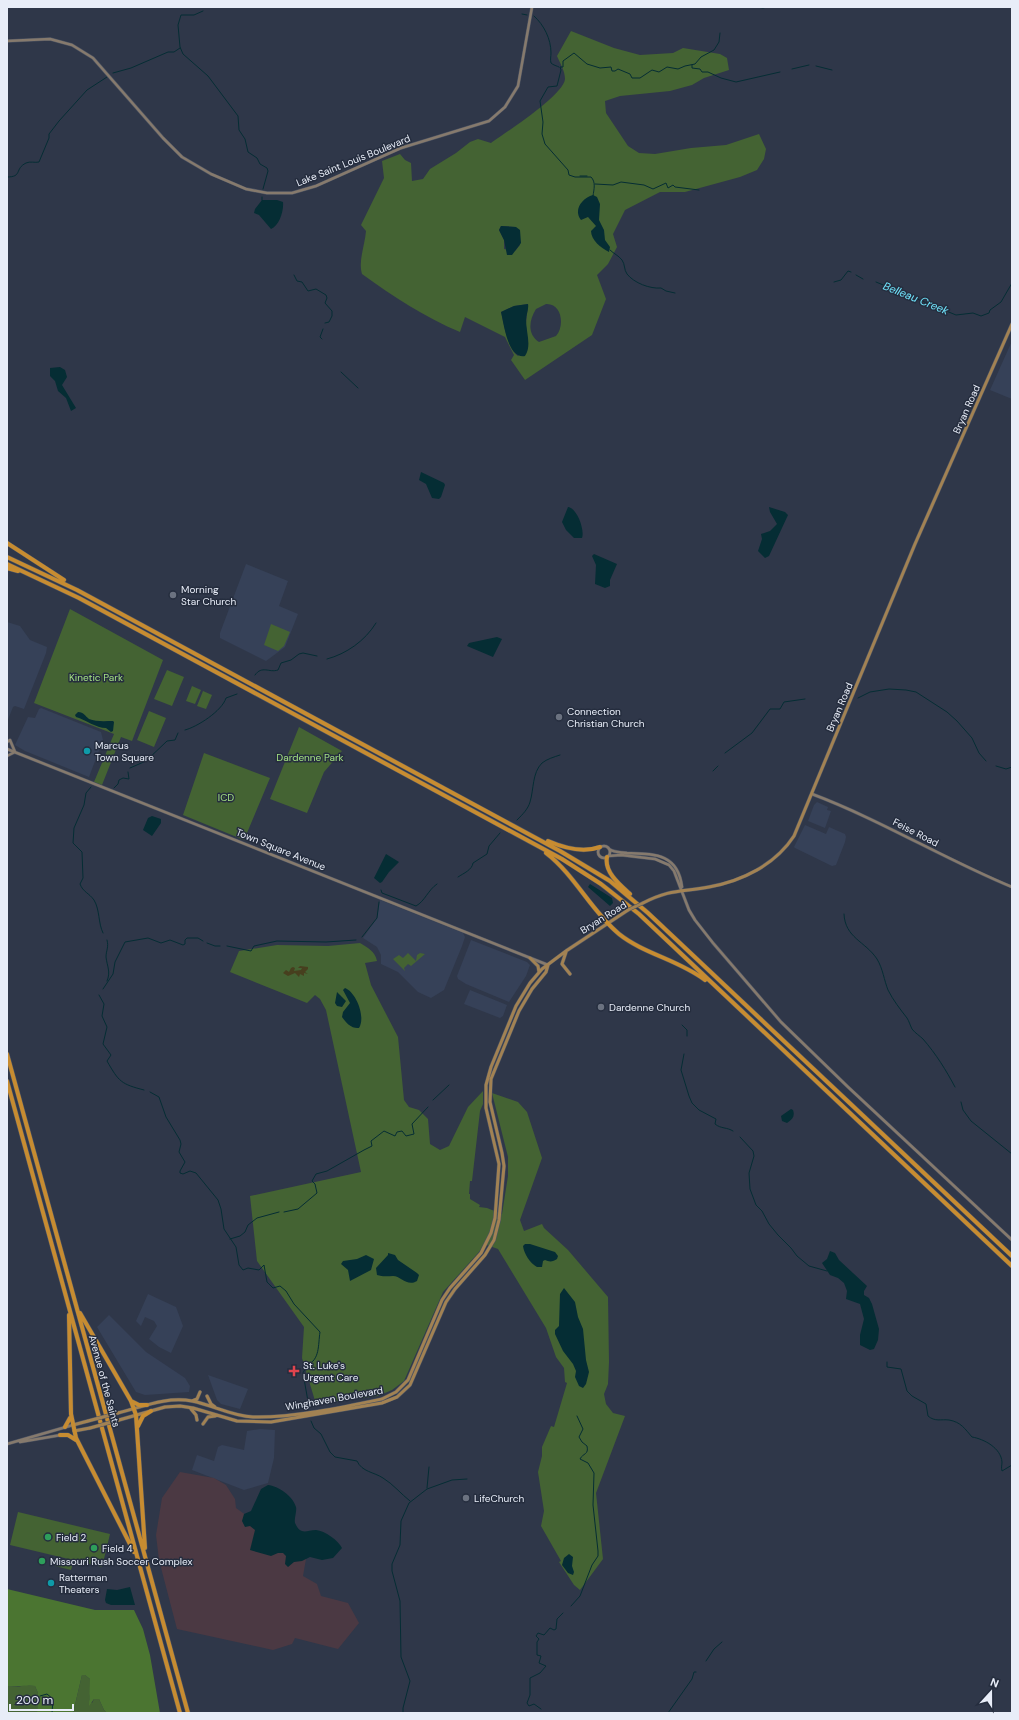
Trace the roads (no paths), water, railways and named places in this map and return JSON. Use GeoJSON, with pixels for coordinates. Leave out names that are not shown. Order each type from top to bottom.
{"type":"FeatureCollection","features":[{"type":"Feature","properties":{"kind":"highway"},"geometry":{"type":"LineString","coordinates":[[7,543],[77,590]]}},
{"type":"Feature","properties":{"kind":"highway"},"geometry":{"type":"LineString","coordinates":[[7,556],[77,590],[597,872],[648,913],[1012,1256]]}},
{"type":"Feature","properties":{"kind":"highway"},"geometry":{"type":"LineString","coordinates":[[7,564],[31,574],[79,598],[581,870],[616,895],[639,914],[1012,1266]]}},
{"type":"Feature","properties":{"kind":"highway"},"geometry":{"type":"LineString","coordinates":[[7,568],[31,574]]}},
{"type":"Feature","properties":{"kind":"highway"},"geometry":{"type":"LineString","coordinates":[[533,836],[558,845],[575,849],[590,850],[600,847]]}},
{"type":"Feature","properties":{"kind":"highway"},"geometry":{"type":"LineString","coordinates":[[536,845],[565,871],[607,923],[624,937],[694,972],[719,990]]}},
{"type":"Feature","properties":{"kind":"highway"},"geometry":{"type":"LineString","coordinates":[[608,856],[606,863],[613,876],[648,913]]}},
{"type":"Feature","properties":{"kind":"highway","name":"Avenue of the Saints"},"geometry":{"type":"LineString","coordinates":[[7,1054],[188,1713]]}},
{"type":"Feature","properties":{"kind":"highway","name":"Avenue of the Saints"},"geometry":{"type":"LineString","coordinates":[[7,1081],[180,1713]]}},
{"type":"Feature","properties":{"kind":"highway"},"geometry":{"type":"LineString","coordinates":[[69,1281],[83,1320],[131,1401],[136,1415],[144,1538],[150,1574]]}},
{"type":"Feature","properties":{"kind":"highway"},"geometry":{"type":"LineString","coordinates":[[62,1282],[70,1319],[71,1414],[70,1421],[65,1427]]}},
{"type":"Feature","properties":{"kind":"highway"},"geometry":{"type":"LineString","coordinates":[[131,1401],[139,1405],[147,1405]]}},
{"type":"Feature","properties":{"kind":"highway"},"geometry":{"type":"LineString","coordinates":[[137,1428],[142,1418],[151,1411]]}},
{"type":"Feature","properties":{"kind":"highway"},"geometry":{"type":"LineString","coordinates":[[71,1414],[74,1431],[78,1442],[130,1544],[143,1586],[147,1593]]}},
{"type":"Feature","properties":{"kind":"highway"},"geometry":{"type":"LineString","coordinates":[[60,1436],[70,1436],[78,1442]]}},
{"type":"Feature","properties":{"kind":"main road","name":"Lake Saint Louis Boulevard"},"geometry":{"type":"LineString","coordinates":[[7,41],[50,39],[78,49],[93,58],[165,141],[182,156],[211,174],[246,189],[267,194],[292,193],[320,185],[401,148],[489,121],[505,107],[518,86],[532,7]]}},
{"type":"Feature","properties":{"kind":"main road","name":"Bryan Road"},"geometry":{"type":"LineString","coordinates":[[548,965],[607,923],[643,902],[662,894],[682,889],[721,884],[752,872],[769,862],[782,851],[794,836],[913,550],[1012,324]]}},
{"type":"Feature","properties":{"kind":"main road"},"geometry":{"type":"LineString","coordinates":[[7,742],[10,740],[15,752],[7,756]]}},
{"type":"Feature","properties":{"kind":"main road","name":"Town Square Avenue"},"geometry":{"type":"LineString","coordinates":[[7,749],[259,848],[548,965]]}},
{"type":"Feature","properties":{"kind":"main road","name":"Feise Road"},"geometry":{"type":"LineString","coordinates":[[812,794],[880,823],[953,861],[1012,887]]}},
{"type":"Feature","properties":{"kind":"main road"},"geometry":{"type":"LineString","coordinates":[[682,889],[681,880],[677,869],[666,858],[655,855],[616,852],[604,846],[600,847],[597,851],[598,855],[602,858],[608,856],[634,856],[662,860],[672,869],[682,889],[689,910],[695,920],[744,980],[790,1032],[1012,1240]]}},
{"type":"Feature","properties":{"kind":"main road"},"geometry":{"type":"LineString","coordinates":[[608,856],[609,849]]}},
{"type":"Feature","properties":{"kind":"main road"},"geometry":{"type":"LineString","coordinates":[[566,951],[562,964],[570,974]]}},
{"type":"Feature","properties":{"kind":"main road"},"geometry":{"type":"LineString","coordinates":[[530,958],[538,966],[538,973]]}},
{"type":"Feature","properties":{"kind":"main road","name":"Winghaven Boulevard"},"geometry":{"type":"LineString","coordinates":[[73,1425],[171,1400],[192,1401],[218,1409],[251,1416],[277,1416],[382,1399],[396,1392],[408,1380],[442,1300],[450,1288],[481,1253],[492,1231],[499,1164],[486,1108],[486,1085],[491,1067],[514,1010],[526,989],[538,973],[548,965]]}},
{"type":"Feature","properties":{"kind":"main road","name":"Winghaven Boulevard"},"geometry":{"type":"LineString","coordinates":[[74,1431],[173,1406],[187,1407],[216,1416],[249,1423],[278,1422],[382,1403],[400,1395],[410,1385],[446,1302],[455,1289],[483,1258],[495,1235],[499,1220],[504,1166],[491,1110],[490,1086],[494,1072],[519,1011],[529,993],[546,972],[548,965]]}},
{"type":"Feature","properties":{"kind":"main road"},"geometry":{"type":"LineString","coordinates":[[192,1401],[197,1399],[200,1392]]}},
{"type":"Feature","properties":{"kind":"main road"},"geometry":{"type":"LineString","coordinates":[[207,1396],[211,1404],[218,1409]]}},
{"type":"Feature","properties":{"kind":"main road"},"geometry":{"type":"LineString","coordinates":[[187,1407],[194,1412],[197,1420]]}},
{"type":"Feature","properties":{"kind":"main road"},"geometry":{"type":"LineString","coordinates":[[203,1424],[208,1417],[216,1416]]}},
{"type":"Feature","properties":{"kind":"main road"},"geometry":{"type":"LineString","coordinates":[[18,1442],[73,1425]]}},
{"type":"Feature","properties":{"kind":"main road"},"geometry":{"type":"LineString","coordinates":[[7,1447],[8,1443],[60,1436],[74,1431]]}},
{"type":"Feature","properties":{"kind":"waterway"},"geometry":{"type":"LineString","coordinates":[[756,7],[767,7]]}},
{"type":"Feature","properties":{"kind":"waterway"},"geometry":{"type":"LineString","coordinates":[[203,11],[194,15],[181,15],[178,25],[180,47],[183,54],[208,76],[238,116],[239,130],[245,139],[248,152],[257,158],[260,164],[267,168],[268,171],[263,189]]}},
{"type":"Feature","properties":{"kind":"waterway"},"geometry":{"type":"LineString","coordinates":[[522,14],[527,15]]}},
{"type":"Feature","properties":{"kind":"waterway"},"geometry":{"type":"LineString","coordinates":[[534,16],[544,28],[548,38],[551,48],[551,63],[559,67]]}},
{"type":"Feature","properties":{"kind":"waterway"},"geometry":{"type":"LineString","coordinates":[[593,196],[593,179],[591,177],[575,177],[569,175],[568,170],[545,144],[542,134],[543,122],[540,101],[548,87],[557,86],[561,70],[560,67],[563,67],[563,61],[574,53],[587,64],[600,68],[611,67],[612,71],[618,69],[630,74],[632,78],[640,78],[652,70],[659,72],[667,67],[678,69],[695,64],[701,57],[714,50],[719,42],[720,33]]}},
{"type":"Feature","properties":{"kind":"waterway"},"geometry":{"type":"LineString","coordinates":[[113,73],[131,68],[168,52],[174,52],[180,48]]}},
{"type":"Feature","properties":{"kind":"waterway"},"geometry":{"type":"LineString","coordinates":[[692,65],[692,68],[700,69],[702,72],[708,72],[721,78],[736,82],[780,72]]}},
{"type":"Feature","properties":{"kind":"waterway"},"geometry":{"type":"LineString","coordinates":[[792,69],[809,65]]}},
{"type":"Feature","properties":{"kind":"waterway"},"geometry":{"type":"LineString","coordinates":[[816,66],[832,70]]}},
{"type":"Feature","properties":{"kind":"waterway"},"geometry":{"type":"LineString","coordinates":[[7,177],[15,176],[22,165],[26,163],[39,162],[49,138],[49,134],[59,121],[87,90],[107,77]]}},
{"type":"Feature","properties":{"kind":"waterway"},"geometry":{"type":"LineString","coordinates":[[580,176],[587,176]]}},
{"type":"Feature","properties":{"kind":"waterway"},"geometry":{"type":"LineString","coordinates":[[595,184],[613,185],[621,182],[644,185],[653,189],[666,183],[668,188],[673,185],[675,187],[699,190]]}},
{"type":"Feature","properties":{"kind":"waterway"},"geometry":{"type":"LineString","coordinates":[[610,250],[622,260],[626,272],[638,283],[675,293]]}},
{"type":"Feature","properties":{"kind":"waterway","name":"Belleau Creek"},"geometry":{"type":"LineString","coordinates":[[834,282],[841,280],[848,271],[851,272]]}},
{"type":"Feature","properties":{"kind":"waterway"},"geometry":{"type":"LineString","coordinates":[[294,275],[297,281],[302,282],[308,291],[316,289],[326,295],[327,298],[325,303],[332,311],[332,316],[329,322],[325,323]]}},
{"type":"Feature","properties":{"kind":"waterway","name":"Belleau Creek"},"geometry":{"type":"LineString","coordinates":[[856,275],[863,279]]}},
{"type":"Feature","properties":{"kind":"waterway","name":"Belleau Creek"},"geometry":{"type":"LineString","coordinates":[[876,282],[956,315],[973,313],[981,316],[989,313],[990,310],[1001,302],[1012,283]]}},
{"type":"Feature","properties":{"kind":"waterway"},"geometry":{"type":"LineString","coordinates":[[322,339],[320,337],[323,329]]}},
{"type":"Feature","properties":{"kind":"waterway"},"geometry":{"type":"LineString","coordinates":[[341,372],[358,388]]}},
{"type":"Feature","properties":{"kind":"waterway"},"geometry":{"type":"LineString","coordinates":[[327,659],[341,654],[361,641],[372,630],[376,623]]}},
{"type":"Feature","properties":{"kind":"waterway"},"geometry":{"type":"LineString","coordinates":[[255,675],[260,670],[278,670],[281,663],[291,660],[299,654],[303,653],[317,656]]}},
{"type":"Feature","properties":{"kind":"waterway"},"geometry":{"type":"LineString","coordinates":[[858,698],[870,692],[889,689],[916,692],[947,712],[957,721],[972,738],[979,753],[986,761]]}},
{"type":"Feature","properties":{"kind":"waterway"},"geometry":{"type":"LineString","coordinates":[[185,730],[196,726],[208,718],[220,708],[226,698],[237,694]]}},
{"type":"Feature","properties":{"kind":"waterway"},"geometry":{"type":"LineString","coordinates":[[725,753],[752,733],[770,709],[780,709],[784,702],[805,699]]}},
{"type":"Feature","properties":{"kind":"waterway"},"geometry":{"type":"LineString","coordinates":[[130,768],[146,761],[167,741],[175,740],[178,733]]}},
{"type":"Feature","properties":{"kind":"waterway"},"geometry":{"type":"LineString","coordinates":[[517,820],[529,805],[536,771],[546,760],[560,755]]}},
{"type":"Feature","properties":{"kind":"waterway"},"geometry":{"type":"LineString","coordinates":[[713,771],[718,766]]}},
{"type":"Feature","properties":{"kind":"waterway"},"geometry":{"type":"LineString","coordinates":[[996,766],[1006,769],[1012,767]]}},
{"type":"Feature","properties":{"kind":"waterway"},"geometry":{"type":"LineString","coordinates":[[114,788],[118,784],[119,780],[123,778],[129,779],[128,772]]}},
{"type":"Feature","properties":{"kind":"waterway"},"geometry":{"type":"LineString","coordinates":[[91,787],[86,793],[84,805],[74,828],[73,843],[82,852],[83,878],[80,884],[96,904],[103,933]]}},
{"type":"Feature","properties":{"kind":"waterway"},"geometry":{"type":"LineString","coordinates":[[458,877],[465,873],[473,863],[487,854],[489,846],[500,833]]}},
{"type":"Feature","properties":{"kind":"waterway"},"geometry":{"type":"LineString","coordinates":[[381,890],[382,893],[416,906],[437,884]]}},
{"type":"Feature","properties":{"kind":"waterway"},"geometry":{"type":"LineString","coordinates":[[362,937],[377,918],[379,902]]}},
{"type":"Feature","properties":{"kind":"waterway"},"geometry":{"type":"LineString","coordinates":[[844,914],[848,929],[877,959],[888,990],[894,1001],[907,1018],[912,1029],[932,1050],[955,1087]]}},
{"type":"Feature","properties":{"kind":"waterway"},"geometry":{"type":"LineString","coordinates":[[103,989],[113,974],[115,962],[125,942],[148,938],[161,943],[170,940],[183,945],[185,944],[185,940],[187,938],[198,938],[203,941]]}},
{"type":"Feature","properties":{"kind":"waterway"},"geometry":{"type":"LineString","coordinates":[[107,940],[108,945],[106,957],[109,972],[107,981]]}},
{"type":"Feature","properties":{"kind":"waterway"},"geometry":{"type":"LineString","coordinates":[[227,946],[251,951],[254,946],[277,941],[326,942],[356,940]]}},
{"type":"Feature","properties":{"kind":"waterway"},"geometry":{"type":"LineString","coordinates":[[207,943],[220,946]]}},
{"type":"Feature","properties":{"kind":"waterway"},"geometry":{"type":"LineString","coordinates":[[99,995],[104,1004],[102,1016],[107,1027],[103,1044],[111,1055],[107,1061],[121,1081],[130,1086],[144,1090]]}},
{"type":"Feature","properties":{"kind":"waterway"},"geometry":{"type":"LineString","coordinates":[[682,1025],[687,1030],[687,1036]]}},
{"type":"Feature","properties":{"kind":"waterway"},"geometry":{"type":"LineString","coordinates":[[684,1054],[681,1070],[692,1103],[699,1110],[716,1119],[715,1124],[717,1126],[733,1131]]}},
{"type":"Feature","properties":{"kind":"waterway"},"geometry":{"type":"LineString","coordinates":[[433,1100],[449,1085]]}},
{"type":"Feature","properties":{"kind":"waterway"},"geometry":{"type":"LineString","coordinates":[[150,1092],[159,1097],[166,1117],[180,1140],[181,1144],[179,1152],[185,1162],[180,1173],[183,1174],[190,1171],[196,1173],[218,1200],[224,1229],[236,1247],[239,1265],[243,1270],[248,1268],[259,1270],[264,1265],[267,1282],[273,1288],[280,1286],[286,1291],[294,1304],[320,1332],[316,1356],[314,1360],[307,1365],[303,1373],[309,1407]]}},
{"type":"Feature","properties":{"kind":"waterway"},"geometry":{"type":"LineString","coordinates":[[961,1102],[963,1110],[971,1121],[1012,1154]]}},
{"type":"Feature","properties":{"kind":"waterway"},"geometry":{"type":"LineString","coordinates":[[284,1212],[298,1209],[317,1193],[315,1184],[312,1181],[316,1174],[327,1171],[372,1146],[371,1141],[384,1131],[395,1136],[397,1132],[402,1131],[406,1136],[414,1134],[412,1124],[428,1107]]}},
{"type":"Feature","properties":{"kind":"waterway"},"geometry":{"type":"LineString","coordinates":[[740,1137],[753,1151],[754,1156],[749,1173],[750,1189],[756,1205],[762,1211],[769,1224],[797,1256],[809,1266],[827,1271]]}},
{"type":"Feature","properties":{"kind":"waterway"},"geometry":{"type":"LineString","coordinates":[[230,1239],[240,1236],[245,1232],[248,1225],[257,1218],[279,1212]]}},
{"type":"Feature","properties":{"kind":"waterway"},"geometry":{"type":"LineString","coordinates":[[887,1362],[887,1367],[901,1369],[907,1391],[912,1396],[926,1404],[928,1416],[936,1420],[949,1420],[957,1422],[972,1437],[987,1442],[999,1452],[1002,1462],[1002,1471],[1012,1465]]}},
{"type":"Feature","properties":{"kind":"waterway"},"geometry":{"type":"LineString","coordinates":[[571,1606],[580,1596],[592,1565],[598,1556],[593,1505],[594,1473],[588,1463],[580,1459],[587,1451],[587,1446],[579,1437],[583,1429],[577,1416]]}},
{"type":"Feature","properties":{"kind":"waterway"},"geometry":{"type":"LineString","coordinates":[[311,1421],[314,1428],[321,1434],[330,1452],[335,1457],[357,1461],[365,1470],[387,1480],[410,1501]]}},
{"type":"Feature","properties":{"kind":"waterway"},"geometry":{"type":"LineString","coordinates":[[427,1488],[429,1467]]}},
{"type":"Feature","properties":{"kind":"waterway"},"geometry":{"type":"LineString","coordinates":[[403,1713],[410,1681],[401,1657],[400,1601],[392,1571],[392,1564],[400,1545],[401,1521],[409,1503],[427,1489],[452,1480],[467,1479]]}},
{"type":"Feature","properties":{"kind":"waterway"},"geometry":{"type":"LineString","coordinates":[[541,1709],[534,1704],[529,1706],[527,1703],[530,1695],[530,1678],[540,1673],[546,1666],[539,1663],[541,1656],[537,1655],[537,1642],[539,1639],[536,1636],[538,1633],[544,1635],[550,1628],[554,1630],[556,1629],[557,1619],[563,1613]]}},
{"type":"Feature","properties":{"kind":"waterway"},"geometry":{"type":"LineString","coordinates":[[706,1661],[714,1649],[722,1642]]}},
{"type":"Feature","properties":{"kind":"waterway"},"geometry":{"type":"LineString","coordinates":[[668,1713],[692,1679],[694,1672],[696,1672]]}},
{"type":"Feature","properties":{"kind":"waterway"},"geometry":{"type":"LineString","coordinates":[[40,1696],[47,1694],[53,1699],[52,1713]]}},
{"type":"Feature","properties":{"kind":"place","name":"Morning Star Church"},"geometry":{"type":"Point","coordinates":[173,595]}},
{"type":"Feature","properties":{"kind":"place","name":"Connection Christian Church"},"geometry":{"type":"Point","coordinates":[559,717]}},
{"type":"Feature","properties":{"kind":"place","name":"Marcus Town Square"},"geometry":{"type":"Point","coordinates":[87,751]}},
{"type":"Feature","properties":{"kind":"place","name":"Dardenne Church"},"geometry":{"type":"Point","coordinates":[601,1007]}},
{"type":"Feature","properties":{"kind":"place","name":"St. Luke's Urgent Care"},"geometry":{"type":"Point","coordinates":[294,1371]}},
{"type":"Feature","properties":{"kind":"place","name":"LifeChurch"},"geometry":{"type":"Point","coordinates":[466,1498]}},
{"type":"Feature","properties":{"kind":"place","name":"Field 2"},"geometry":{"type":"Point","coordinates":[48,1537]}},
{"type":"Feature","properties":{"kind":"place","name":"Field 4"},"geometry":{"type":"Point","coordinates":[94,1548]}},
{"type":"Feature","properties":{"kind":"place","name":"Missouri Rush Soccer Complex"},"geometry":{"type":"Point","coordinates":[42,1561]}},
{"type":"Feature","properties":{"kind":"place","name":"Ratterman Theaters"},"geometry":{"type":"Point","coordinates":[51,1583]}},
{"type":"Feature","properties":{"kind":"park label","name":"Kinetic Park"},"geometry":{"type":"Point","coordinates":[96,677]}},
{"type":"Feature","properties":{"kind":"park label","name":"Dardenne Park"},"geometry":{"type":"Point","coordinates":[310,757]}},
{"type":"Feature","properties":{"kind":"park label","name":"ICD"},"geometry":{"type":"Point","coordinates":[226,797]}}]}
